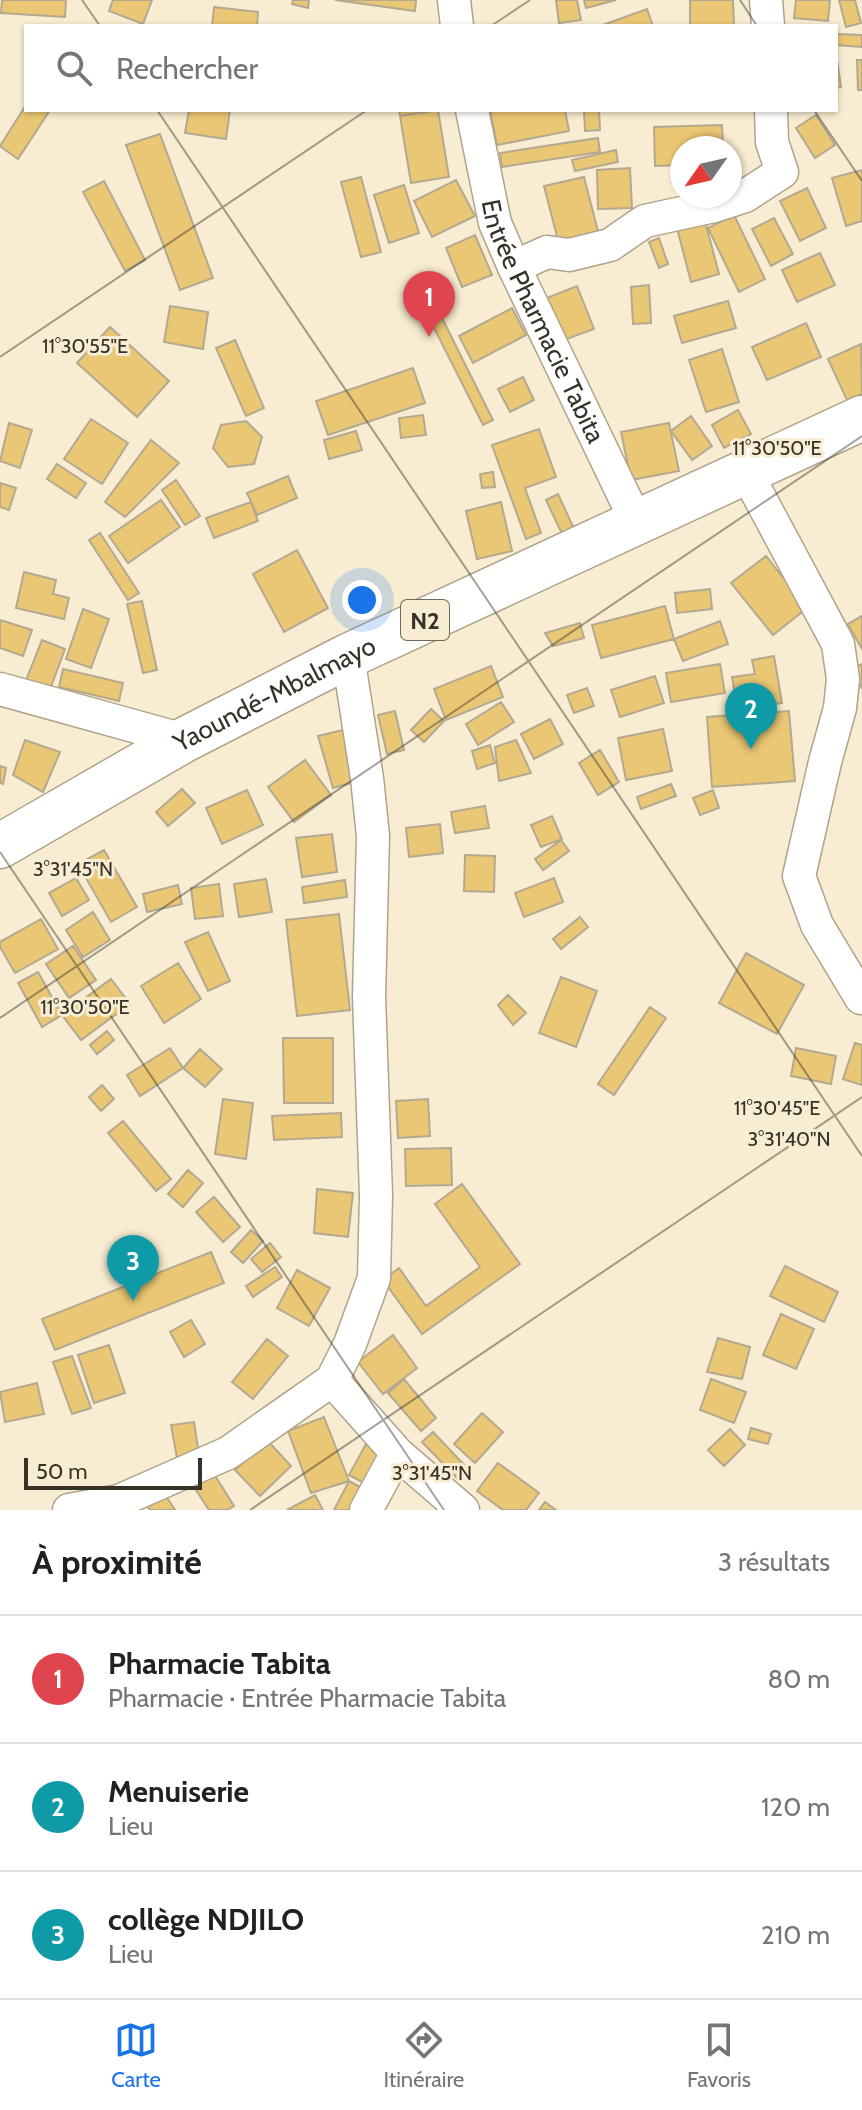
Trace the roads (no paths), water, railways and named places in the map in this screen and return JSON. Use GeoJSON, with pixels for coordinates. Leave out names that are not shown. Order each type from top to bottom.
{"type":"FeatureCollection","features":[{"type":"Feature","properties":{"kind":"highway","name":"Yaoundé-Mbalmayo"},"geometry":{"type":"LineString","coordinates":[[0,846],[184,740],[348,656],[862,418]]}},
{"type":"Feature","properties":{"kind":"street"},"geometry":{"type":"LineString","coordinates":[[454,0],[457,24]]}},
{"type":"Feature","properties":{"kind":"street"},"geometry":{"type":"LineString","coordinates":[[766,0],[768,24]]}},
{"type":"Feature","properties":{"kind":"street","name":"Entrée Pharmacie Tabita"},"geometry":{"type":"LineString","coordinates":[[472,112],[495,223],[637,523]]}},
{"type":"Feature","properties":{"kind":"street"},"geometry":{"type":"LineString","coordinates":[[514,267],[547,252],[569,255],[610,245],[645,221],[745,196],[782,172],[772,142],[771,112]]}},
{"type":"Feature","properties":{"kind":"street"},"geometry":{"type":"LineString","coordinates":[[746,472],[838,644],[843,679],[840,708],[799,876],[817,925],[861,998]]}},
{"type":"Feature","properties":{"kind":"street"},"geometry":{"type":"LineString","coordinates":[[69,1510],[119,1501],[228,1453],[332,1380],[350,1344],[374,1278],[376,1195],[369,997],[373,836],[348,656]]}},
{"type":"Feature","properties":{"kind":"street"},"geometry":{"type":"LineString","coordinates":[[0,689],[184,740]]}},
{"type":"Feature","properties":{"kind":"street"},"geometry":{"type":"LineString","coordinates":[[332,1380],[397,1453],[463,1510]]}},
{"type":"Feature","properties":{"kind":"street"},"geometry":{"type":"LineString","coordinates":[[366,1510],[397,1453]]}},
{"type":"Feature","properties":{"kind":"place","name":"Pharmacie Tabita"},"geometry":{"type":"Point","coordinates":[429,337]}},
{"type":"Feature","properties":{"kind":"place","name":"Menuiserie"},"geometry":{"type":"Point","coordinates":[751,749]}},
{"type":"Feature","properties":{"kind":"place","name":"collège NDJILO"},"geometry":{"type":"Point","coordinates":[133,1301]}}]}
